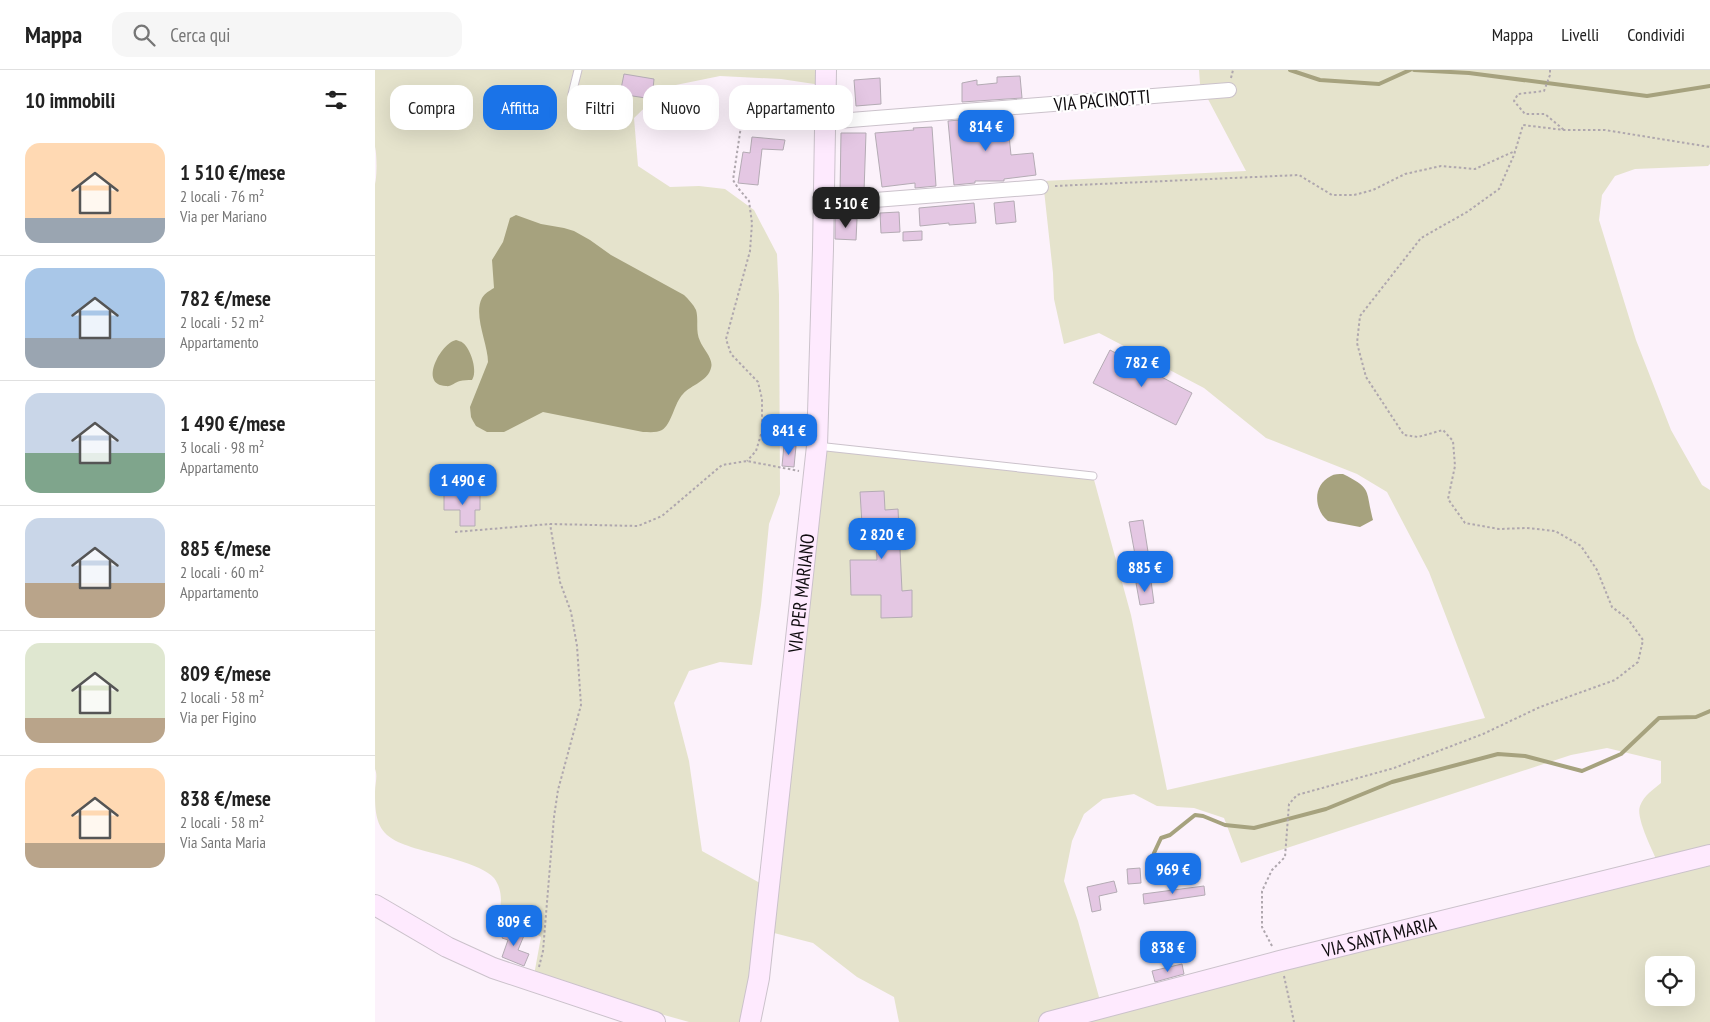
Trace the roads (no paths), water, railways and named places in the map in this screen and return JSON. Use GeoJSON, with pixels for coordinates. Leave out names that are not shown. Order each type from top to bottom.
{"type":"FeatureCollection","features":[{"type":"Feature","properties":{"kind":"street","name":"VIA PER MARIANO"},"geometry":{"type":"LineString","coordinates":[[826,70],[826,85]]}},
{"type":"Feature","properties":{"kind":"street","name":"VIA PACINOTTI"},"geometry":{"type":"LineString","coordinates":[[853,120],[1229,90]]}},
{"type":"Feature","properties":{"kind":"street","name":"VIA PER MARIANO"},"geometry":{"type":"LineString","coordinates":[[750,1022],[759,978],[817,446],[825,130]]}},
{"type":"Feature","properties":{"kind":"street"},"geometry":{"type":"LineString","coordinates":[[824,204],[1041,187]]}},
{"type":"Feature","properties":{"kind":"street","name":"VIA SANTA MARIA"},"geometry":{"type":"LineString","coordinates":[[1049,1022],[1280,960],[1710,855]]}},
{"type":"Feature","properties":{"kind":"street"},"geometry":{"type":"LineString","coordinates":[[375,905],[447,947],[493,968],[655,1022]]}},
{"type":"Feature","properties":{"kind":"lane"},"geometry":{"type":"LineString","coordinates":[[574,85],[578,70]]}},
{"type":"Feature","properties":{"kind":"lane"},"geometry":{"type":"LineString","coordinates":[[817,446],[1093,476]]}},
{"type":"Feature","properties":{"kind":"waterway"},"geometry":{"type":"LineString","coordinates":[[1290,70],[1320,80],[1379,84],[1410,70]]}},
{"type":"Feature","properties":{"kind":"waterway"},"geometry":{"type":"LineString","coordinates":[[1414,70],[1469,73],[1647,96],[1710,86]]}},
{"type":"Feature","properties":{"kind":"waterway"},"geometry":{"type":"LineString","coordinates":[[1154,853],[1161,838],[1170,835],[1195,815],[1203,816],[1225,825],[1254,828],[1326,809],[1392,782],[1498,754],[1525,756],[1582,771],[1621,754],[1659,718],[1696,717],[1710,711]]}}]}
